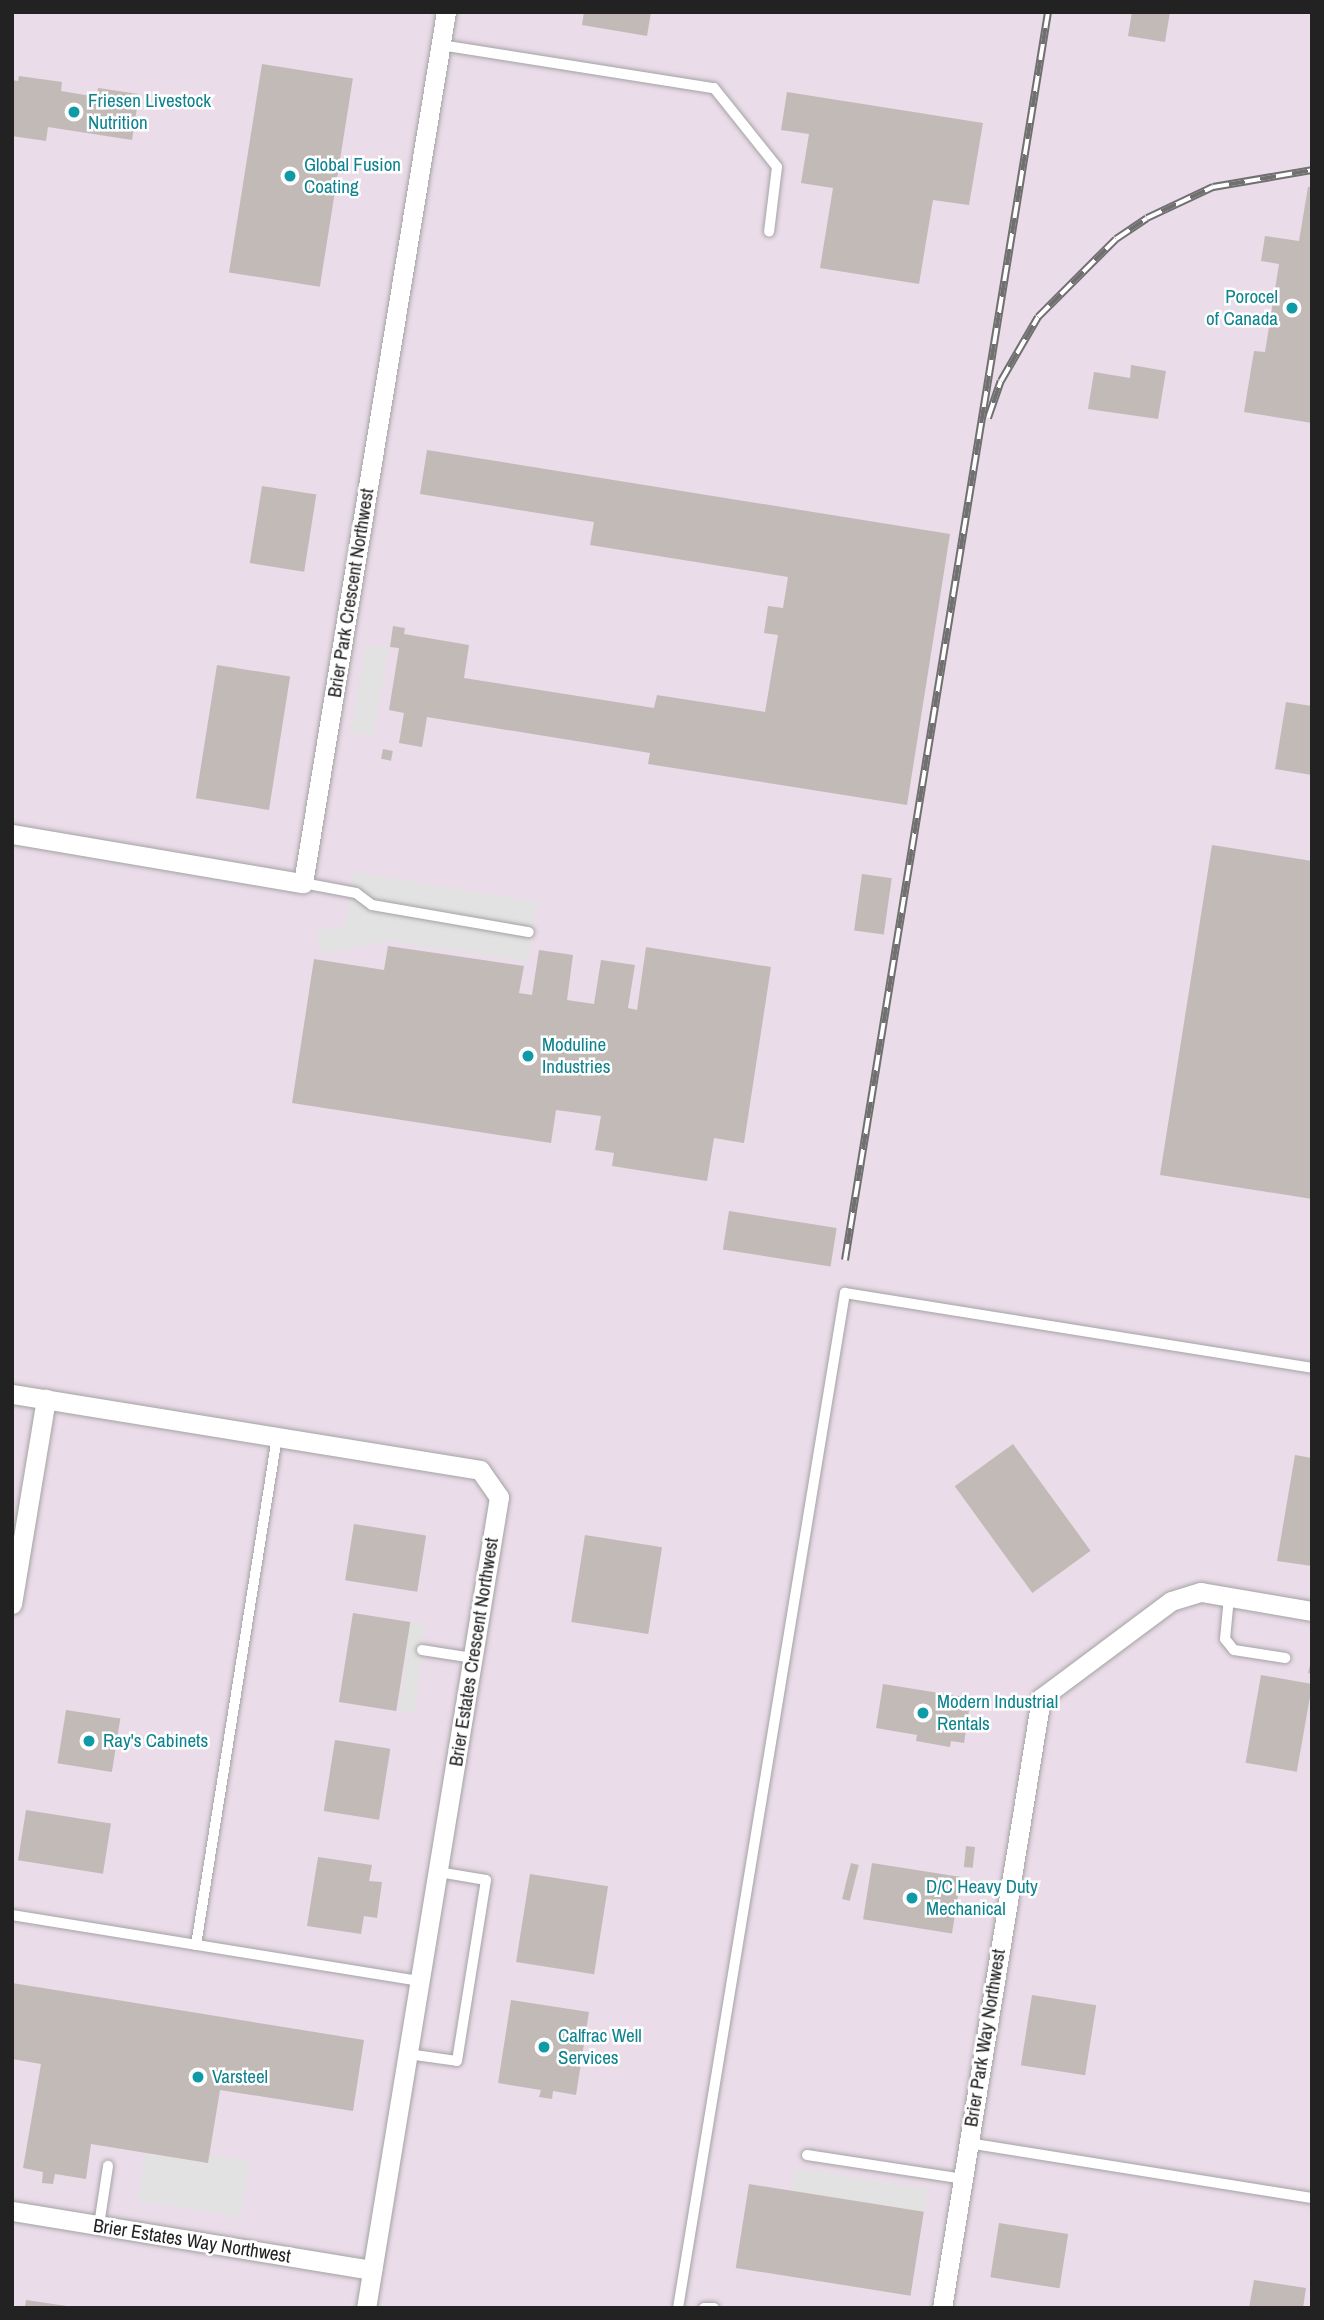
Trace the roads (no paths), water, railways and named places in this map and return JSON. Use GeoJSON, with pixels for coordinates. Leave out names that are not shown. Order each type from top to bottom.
{"type":"FeatureCollection","features":[{"type":"Feature","properties":{"kind":"street","name":"Brier Park Crescent Northwest"},"geometry":{"type":"LineString","coordinates":[[303,883],[446,12]]}},
{"type":"Feature","properties":{"kind":"street"},"geometry":{"type":"LineString","coordinates":[[12,834],[303,883]]}},
{"type":"Feature","properties":{"kind":"street","name":"Brier Estates Crescent Northwest"},"geometry":{"type":"LineString","coordinates":[[12,1394],[480,1470],[499,1497],[366,2308]]}},
{"type":"Feature","properties":{"kind":"street"},"geometry":{"type":"LineString","coordinates":[[12,1604],[46,1399]]}},
{"type":"Feature","properties":{"kind":"street","name":"Brier Park Way Northwest"},"geometry":{"type":"LineString","coordinates":[[947,2307],[968,2143],[1041,1698],[1171,1601],[1200,1592],[1312,1611]]}},
{"type":"Feature","properties":{"kind":"street","name":"Brier Estates Way Northwest"},"geometry":{"type":"LineString","coordinates":[[12,2211],[373,2270]]}},
{"type":"Feature","properties":{"kind":"lane"},"geometry":{"type":"LineString","coordinates":[[441,45],[714,88],[777,167],[769,232]]}},
{"type":"Feature","properties":{"kind":"lane"},"geometry":{"type":"LineString","coordinates":[[303,883],[356,893],[372,905],[529,932]]}},
{"type":"Feature","properties":{"kind":"lane"},"geometry":{"type":"LineString","coordinates":[[678,2308],[845,1293],[1312,1368]]}},
{"type":"Feature","properties":{"kind":"lane"},"geometry":{"type":"LineString","coordinates":[[196,1945],[277,1437]]}},
{"type":"Feature","properties":{"kind":"lane"},"geometry":{"type":"LineString","coordinates":[[1229,1597],[1225,1639],[1234,1650],[1285,1658]]}},
{"type":"Feature","properties":{"kind":"lane"},"geometry":{"type":"LineString","coordinates":[[422,1650],[473,1658]]}},
{"type":"Feature","properties":{"kind":"lane"},"geometry":{"type":"LineString","coordinates":[[408,2053],[457,2061],[486,1880],[438,1872]]}},
{"type":"Feature","properties":{"kind":"lane"},"geometry":{"type":"LineString","coordinates":[[12,1915],[420,1981]]}},
{"type":"Feature","properties":{"kind":"lane"},"geometry":{"type":"LineString","coordinates":[[968,2143],[1312,2198]]}},
{"type":"Feature","properties":{"kind":"lane"},"geometry":{"type":"LineString","coordinates":[[807,2155],[963,2179]]}},
{"type":"Feature","properties":{"kind":"lane"},"geometry":{"type":"LineString","coordinates":[[99,2225],[108,2166]]}},
{"type":"Feature","properties":{"kind":"lane"},"geometry":{"type":"LineString","coordinates":[[704,2308],[714,2308]]}},
{"type":"Feature","properties":{"kind":"railway"},"geometry":{"type":"LineString","coordinates":[[845,1260],[1048,12]]}},
{"type":"Feature","properties":{"kind":"railway"},"geometry":{"type":"LineString","coordinates":[[988,418],[1001,381],[1038,317],[1116,239],[1147,218],[1213,187],[1312,170]]}},
{"type":"Feature","properties":{"kind":"place","name":"Friesen Livestock Nutrition"},"geometry":{"type":"Point","coordinates":[74,112]}},
{"type":"Feature","properties":{"kind":"place","name":"Global Fusion Coating"},"geometry":{"type":"Point","coordinates":[290,176]}},
{"type":"Feature","properties":{"kind":"place","name":"Porocel of Canada"},"geometry":{"type":"Point","coordinates":[1292,308]}},
{"type":"Feature","properties":{"kind":"place","name":"Moduline Industries"},"geometry":{"type":"Point","coordinates":[528,1056]}},
{"type":"Feature","properties":{"kind":"place","name":"Modern Industrial Rentals"},"geometry":{"type":"Point","coordinates":[923,1713]}},
{"type":"Feature","properties":{"kind":"place","name":"Ray's Cabinets"},"geometry":{"type":"Point","coordinates":[89,1741]}},
{"type":"Feature","properties":{"kind":"place","name":"D/C Heavy Duty Mechanical"},"geometry":{"type":"Point","coordinates":[912,1898]}},
{"type":"Feature","properties":{"kind":"place","name":"Calfrac Well Services"},"geometry":{"type":"Point","coordinates":[544,2047]}},
{"type":"Feature","properties":{"kind":"place","name":"Varsteel"},"geometry":{"type":"Point","coordinates":[198,2077]}}]}
